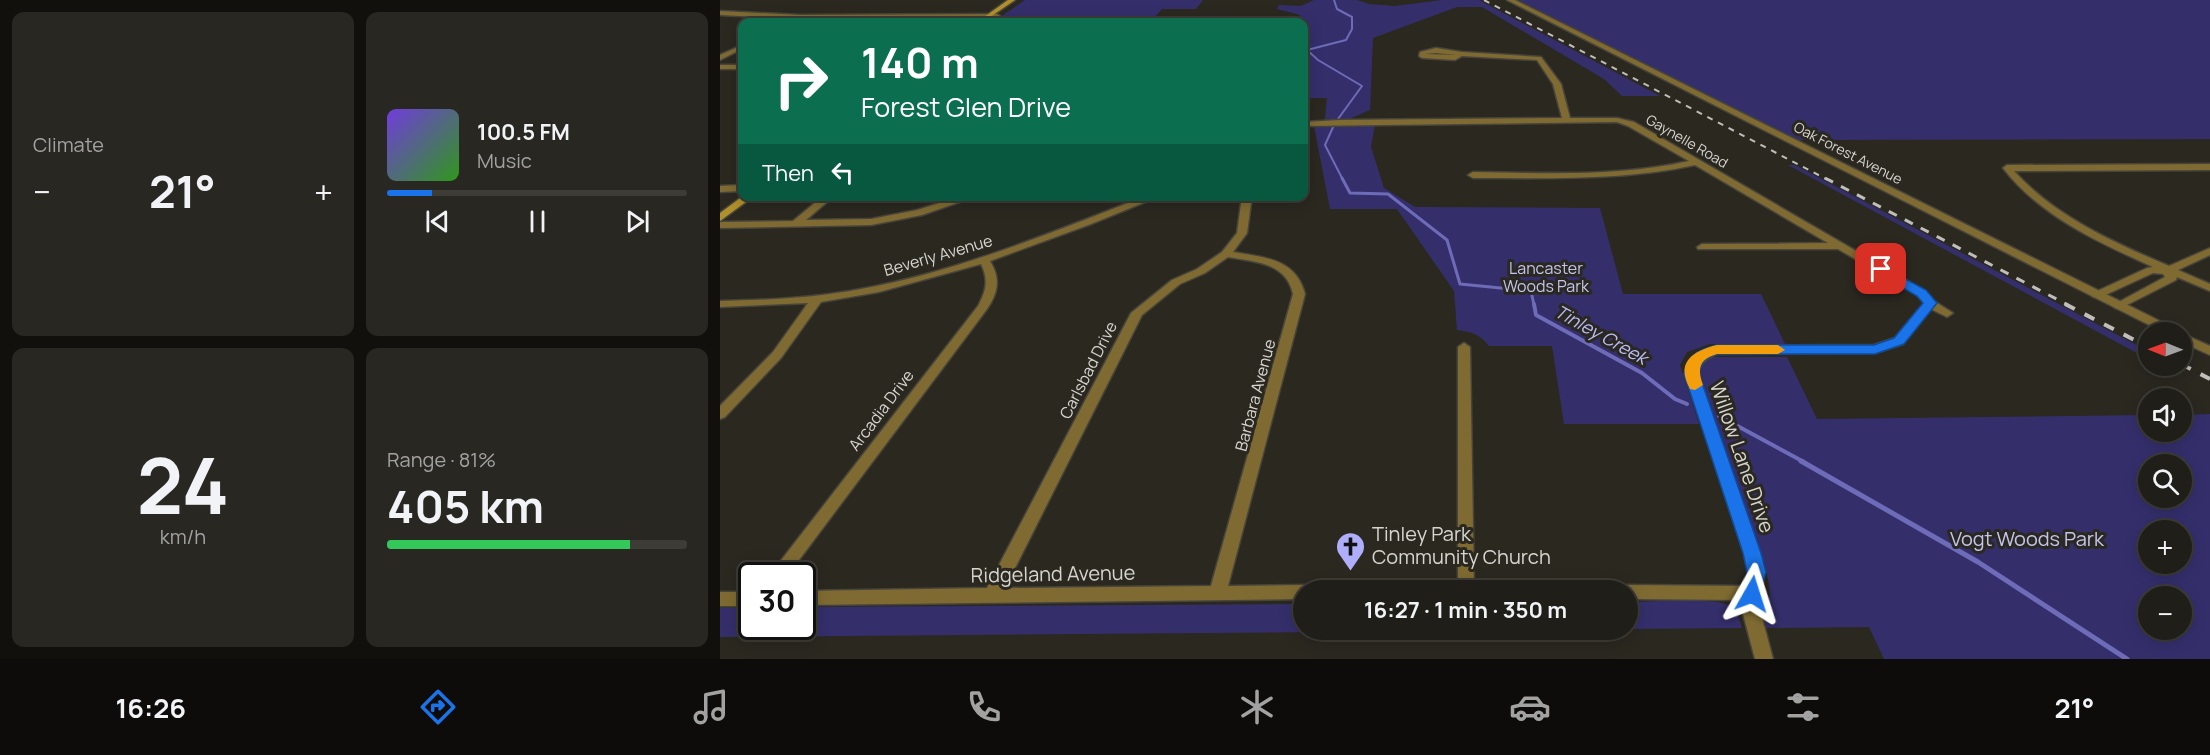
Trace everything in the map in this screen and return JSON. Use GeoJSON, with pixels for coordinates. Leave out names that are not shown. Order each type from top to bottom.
{"type":"FeatureCollection","features":[{"type":"Feature","properties":{"kind":"main road"},"geometry":{"type":"LineString","coordinates":[[990,18],[1012,0]]}},
{"type":"Feature","properties":{"kind":"main road"},"geometry":{"type":"LineString","coordinates":[[997,16],[1020,0]]}},
{"type":"Feature","properties":{"kind":"main road"},"geometry":{"type":"LineString","coordinates":[[720,208],[738,193]]}},
{"type":"Feature","properties":{"kind":"main road"},"geometry":{"type":"LineString","coordinates":[[720,218],[743,201]]}},
{"type":"Feature","properties":{"kind":"street","name":"Oak Forest Avenue"},"geometry":{"type":"LineString","coordinates":[[1510,0],[2152,322]]}},
{"type":"Feature","properties":{"kind":"street"},"geometry":{"type":"LineString","coordinates":[[720,13],[894,18]]}},
{"type":"Feature","properties":{"kind":"street"},"geometry":{"type":"LineString","coordinates":[[992,18],[997,16]]}},
{"type":"Feature","properties":{"kind":"street"},"geometry":{"type":"LineString","coordinates":[[720,58],[738,49]]}},
{"type":"Feature","properties":{"kind":"street"},"geometry":{"type":"LineString","coordinates":[[1461,54],[1539,58],[1560,91],[1567,120]]}},
{"type":"Feature","properties":{"kind":"street"},"geometry":{"type":"LineString","coordinates":[[720,67],[738,67]]}},
{"type":"Feature","properties":{"kind":"street","name":"Gaynelle Road"},"geometry":{"type":"LineString","coordinates":[[1308,124],[1617,120],[1632,124],[1921,293],[1930,303],[1947,313]]}},
{"type":"Feature","properties":{"kind":"street"},"geometry":{"type":"LineString","coordinates":[[1473,175],[1618,175],[1667,170],[1698,162]]}},
{"type":"Feature","properties":{"kind":"street"},"geometry":{"type":"LineString","coordinates":[[2210,167],[2007,168],[2035,195],[2072,223],[2210,288]]}},
{"type":"Feature","properties":{"kind":"street"},"geometry":{"type":"LineString","coordinates":[[720,189],[738,190]]}},
{"type":"Feature","properties":{"kind":"street"},"geometry":{"type":"LineString","coordinates":[[795,224],[824,201]]}},
{"type":"Feature","properties":{"kind":"street"},"geometry":{"type":"LineString","coordinates":[[720,225],[858,223],[895,218],[955,201]]}},
{"type":"Feature","properties":{"kind":"street","name":"Beverly Avenue"},"geometry":{"type":"LineString","coordinates":[[720,304],[817,299],[877,290],[984,260],[1143,201]]}},
{"type":"Feature","properties":{"kind":"street","name":"Carlsbad Drive"},"geometry":{"type":"LineString","coordinates":[[992,596],[1137,313],[1176,282],[1201,271],[1226,254],[1242,233],[1246,219],[1247,201]]}},
{"type":"Feature","properties":{"kind":"street"},"geometry":{"type":"LineString","coordinates":[[1702,247],[1840,246]]}},
{"type":"Feature","properties":{"kind":"street"},"geometry":{"type":"LineString","coordinates":[[2097,295],[2151,270],[2168,270],[2210,251]]}},
{"type":"Feature","properties":{"kind":"street","name":"Barbara Avenue"},"geometry":{"type":"LineString","coordinates":[[1218,592],[1299,294],[1296,281],[1283,268],[1226,254]]}},
{"type":"Feature","properties":{"kind":"street","name":"Arcadia Drive"},"geometry":{"type":"LineString","coordinates":[[788,562],[983,307],[993,283],[993,276],[984,260]]}},
{"type":"Feature","properties":{"kind":"street"},"geometry":{"type":"LineString","coordinates":[[2119,306],[2172,278],[2168,270]]}},
{"type":"Feature","properties":{"kind":"street"},"geometry":{"type":"LineString","coordinates":[[720,414],[777,355],[817,299]]}},
{"type":"Feature","properties":{"kind":"street","name":"Willow Lane Drive"},"geometry":{"type":"LineString","coordinates":[[1764,659],[1751,610],[1756,572],[1752,553],[1691,374],[1694,361],[1703,353],[1717,350],[1875,350],[1899,341],[1930,303]]}},
{"type":"Feature","properties":{"kind":"street"},"geometry":{"type":"LineString","coordinates":[[2192,342],[2210,351]]}},
{"type":"Feature","properties":{"kind":"street"},"geometry":{"type":"LineString","coordinates":[[1464,347],[1466,580]]}},
{"type":"Feature","properties":{"kind":"street","name":"Ridgeland Avenue"},"geometry":{"type":"LineString","coordinates":[[816,598],[1293,592]]}},
{"type":"Feature","properties":{"kind":"street"},"geometry":{"type":"LineString","coordinates":[[1638,592],[1752,594]]}},
{"type":"Feature","properties":{"kind":"street"},"geometry":{"type":"LineString","coordinates":[[720,599],[738,598]]}},
{"type":"Feature","properties":{"kind":"green space"},"geometry":{"type":"Polygon","coordinates":[[[1025,0],[1203,0],[1196,9],[1162,9],[1154,18],[999,18],[1025,0]]]}},
{"type":"Feature","properties":{"kind":"green space"},"geometry":{"type":"Polygon","coordinates":[[[1314,0],[1357,0],[1369,4],[1395,6],[1442,0],[1479,0],[1660,96],[1622,96],[1604,79],[1482,7],[1457,7],[1373,38],[1370,110],[1349,119],[1325,119],[1327,98],[1308,98],[1308,18],[1299,18],[1300,15],[1277,9],[1279,5],[1301,6],[1314,0]]]}},
{"type":"Feature","properties":{"kind":"green space"},"geometry":{"type":"Polygon","coordinates":[[[1518,0],[2210,0],[2210,139],[1796,140],[1518,0]]]}},
{"type":"Feature","properties":{"kind":"green space","name":"Lancaster Woods Park"},"geometry":{"type":"Polygon","coordinates":[[[1375,124],[1371,147],[1384,188],[1415,207],[1600,208],[1623,294],[1761,294],[1785,344],[1710,344],[1687,352],[1680,365],[1699,424],[1564,424],[1552,346],[1489,346],[1475,334],[1457,330],[1454,291],[1397,209],[1330,209],[1314,126],[1375,124]]]}},
{"type":"Feature","properties":{"kind":"green space"},"geometry":{"type":"Polygon","coordinates":[[[1788,165],[1795,165],[2138,346],[2138,354],[1788,165]]]}},
{"type":"Feature","properties":{"kind":"green space","name":"Vogt Woods Park"},"geometry":{"type":"Polygon","coordinates":[[[1713,357],[1787,357],[1817,419],[2138,415],[2138,442],[2192,442],[2192,415],[2210,414],[2210,659],[1884,659],[1869,627],[1766,628],[1765,615],[1770,591],[1765,565],[1697,374],[1701,362],[1713,357]]]}},
{"type":"Feature","properties":{"kind":"green space"},"geometry":{"type":"Polygon","coordinates":[[[1708,601],[1728,605],[1738,615],[1742,628],[1638,629],[1638,602],[1708,601]]]}},
{"type":"Feature","properties":{"kind":"green space"},"geometry":{"type":"Polygon","coordinates":[[[1293,604],[1293,632],[816,636],[816,607],[1293,604]]]}},
{"type":"Feature","properties":{"kind":"green space"},"geometry":{"type":"Polygon","coordinates":[[[720,608],[738,608],[738,637],[720,637],[720,608]]]}},
{"type":"Feature","properties":{"kind":"waterway","name":"Tinley Creek"},"geometry":{"type":"LineString","coordinates":[[1308,50],[1346,40],[1352,29],[1352,17],[1337,9],[1334,0]]}},
{"type":"Feature","properties":{"kind":"waterway","name":"Tinley Creek"},"geometry":{"type":"LineString","coordinates":[[1308,51],[1318,60],[1362,86],[1338,119]]}},
{"type":"Feature","properties":{"kind":"waterway","name":"Tinley Creek"},"geometry":{"type":"LineString","coordinates":[[1334,125],[1325,145],[1343,180]]}},
{"type":"Feature","properties":{"kind":"waterway","name":"Tinley Creek"},"geometry":{"type":"LineString","coordinates":[[1342,178],[1350,193],[1388,194],[1447,240],[1460,284],[1531,291],[1534,305]]}},
{"type":"Feature","properties":{"kind":"waterway","name":"Tinley Creek"},"geometry":{"type":"LineString","coordinates":[[1534,304],[1536,315],[1642,373],[1675,399],[1687,404]]}},
{"type":"Feature","properties":{"kind":"waterway","name":"Tinley Creek"},"geometry":{"type":"LineString","coordinates":[[1719,416],[1804,462]]}},
{"type":"Feature","properties":{"kind":"waterway","name":"Tinley Creek"},"geometry":{"type":"LineString","coordinates":[[1801,461],[1978,562],[2127,659]]}},
{"type":"Feature","properties":{"kind":"railway"},"geometry":{"type":"LineString","coordinates":[[1484,0],[1828,180]]}},
{"type":"Feature","properties":{"kind":"railway"},"geometry":{"type":"LineString","coordinates":[[1825,178],[2068,305]]}},
{"type":"Feature","properties":{"kind":"railway"},"geometry":{"type":"LineString","coordinates":[[2065,304],[2138,342]]}},
{"type":"Feature","properties":{"kind":"railway"},"geometry":{"type":"LineString","coordinates":[[2192,370],[2210,379]]}},
{"type":"Feature","properties":{"kind":"slow traffic"},"geometry":{"type":"LineString","coordinates":[[1695,385],[1691,374],[1694,361],[1703,353],[1717,350],[1778,350]]}},
{"type":"Feature","properties":{"kind":"place","name":"Tinley Park Community Church"},"geometry":{"type":"Point","coordinates":[1351,572]}},
{"type":"Feature","properties":{"kind":"route"},"geometry":{"type":"LineString","coordinates":[[1752,594],[1756,572],[1752,553],[1691,374],[1694,361],[1703,353],[1717,350],[1875,350],[1899,341],[1930,303],[1921,293],[1881,269]]}}]}
